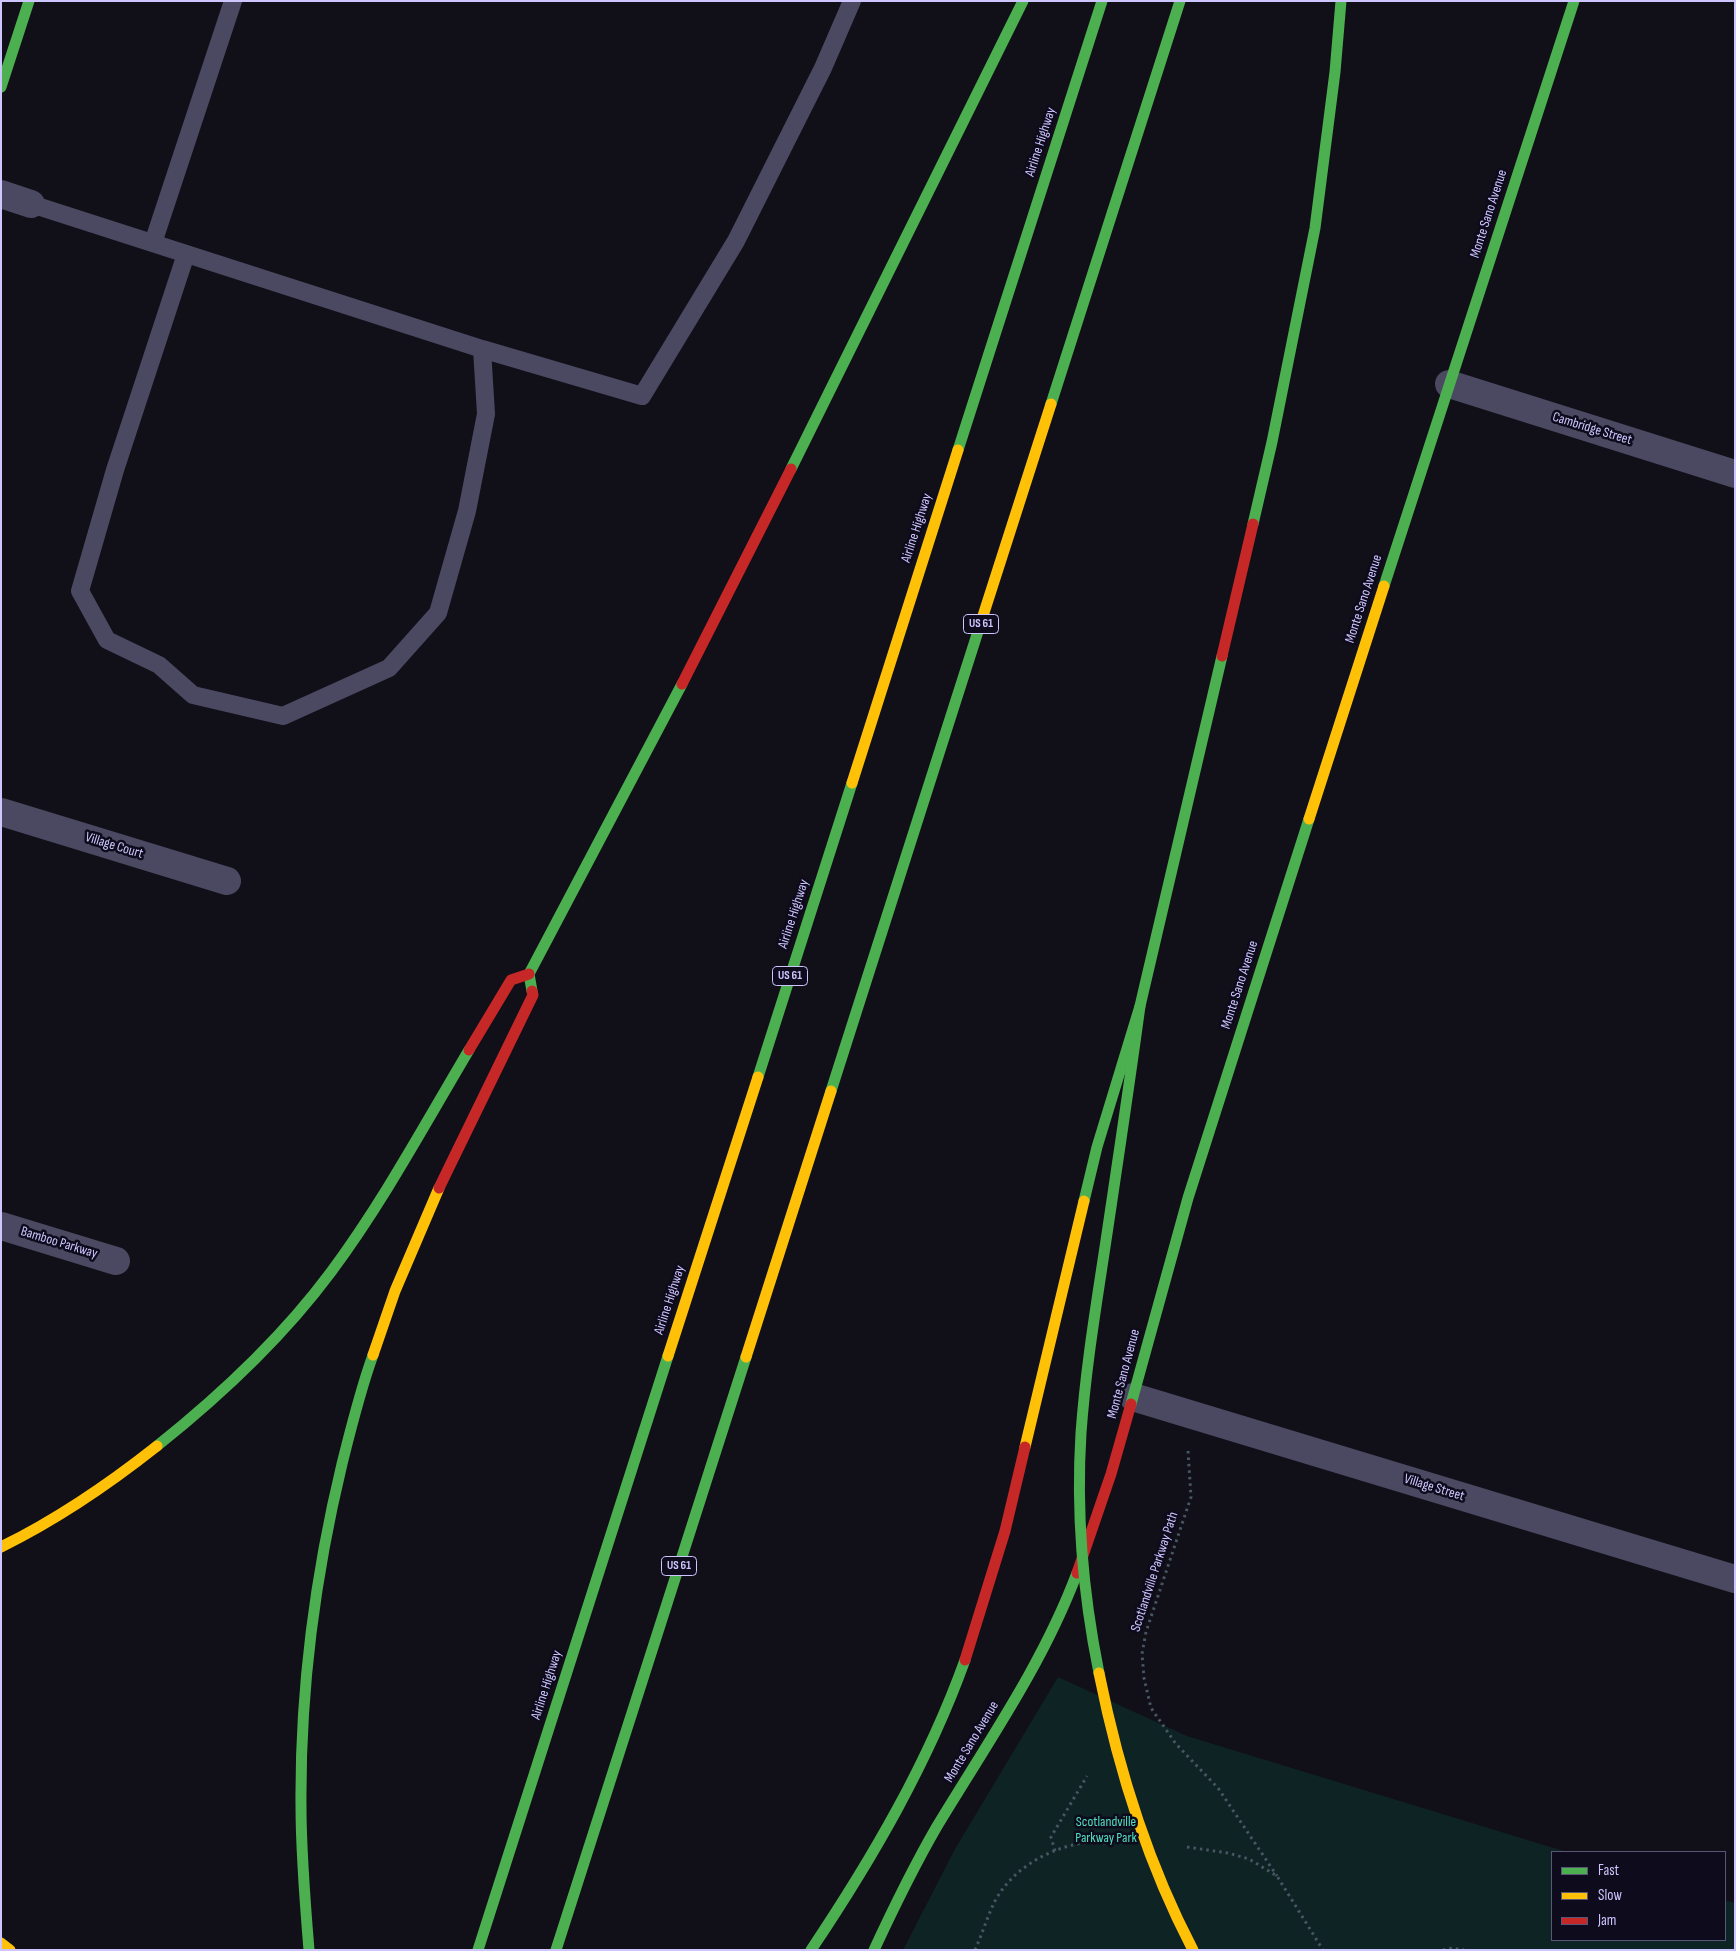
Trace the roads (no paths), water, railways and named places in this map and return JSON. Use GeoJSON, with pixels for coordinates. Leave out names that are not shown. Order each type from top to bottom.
{"type":"FeatureCollection","features":[{"type":"Feature","properties":{"kind":"main road"},"geometry":{"type":"LineString","coordinates":[[1,87],[29,1]]}},
{"type":"Feature","properties":{"kind":"main road"},"geometry":{"type":"LineString","coordinates":[[309,1950],[302,1856],[301,1784],[309,1654],[329,1516],[356,1410],[395,1294],[421,1226],[533,994],[529,974],[653,742],[748,557],[1023,1]]}},
{"type":"Feature","properties":{"kind":"main road","name":"Airline Highway"},"geometry":{"type":"LineString","coordinates":[[478,1950],[1102,1]]}},
{"type":"Feature","properties":{"kind":"main road","name":"US 61"},"geometry":{"type":"LineString","coordinates":[[556,1950],[1180,1]]}},
{"type":"Feature","properties":{"kind":"main road"},"geometry":{"type":"LineString","coordinates":[[811,1950],[863,1871],[906,1795],[944,1712],[971,1642],[1005,1531],[1097,1147],[1140,1006],[1272,442],[1315,228],[1335,72],[1341,1]]}},
{"type":"Feature","properties":{"kind":"main road","name":"Monte Sano Avenue"},"geometry":{"type":"LineString","coordinates":[[874,1950],[934,1833],[1018,1695],[1050,1636],[1072,1585],[1097,1516],[1121,1445],[1187,1198],[1574,1]]}},
{"type":"Feature","properties":{"kind":"main road"},"geometry":{"type":"LineString","coordinates":[[1,1547],[71,1507],[109,1482],[163,1442],[208,1405],[280,1330],[319,1286],[348,1246],[429,1119],[511,980],[529,974]]}},
{"type":"Feature","properties":{"kind":"main road"},"geometry":{"type":"LineString","coordinates":[[1140,1006],[1092,1326],[1080,1462],[1082,1548],[1090,1633],[1115,1745],[1126,1784],[1165,1893],[1193,1950]]}},
{"type":"Feature","properties":{"kind":"main road"},"geometry":{"type":"LineString","coordinates":[[1,1943],[10,1950]]}},
{"type":"Feature","properties":{"kind":"street"},"geometry":{"type":"LineString","coordinates":[[1,194],[31,204]]}},
{"type":"Feature","properties":{"kind":"street","name":"Cambridge Street"},"geometry":{"type":"LineString","coordinates":[[1449,384],[1735,474]]}},
{"type":"Feature","properties":{"kind":"street","name":"Village Court"},"geometry":{"type":"LineString","coordinates":[[1,812],[227,881]]}},
{"type":"Feature","properties":{"kind":"street","name":"Bamboo Parkway"},"geometry":{"type":"LineString","coordinates":[[1,1226],[116,1261]]}},
{"type":"Feature","properties":{"kind":"street","name":"Village Street"},"geometry":{"type":"LineString","coordinates":[[1133,1397],[1735,1579]]}},
{"type":"Feature","properties":{"kind":"lane"},"geometry":{"type":"LineString","coordinates":[[153,243],[233,1]]}},
{"type":"Feature","properties":{"kind":"lane"},"geometry":{"type":"LineString","coordinates":[[31,204],[482,349],[642,396],[736,241],[823,68],[852,1]]}},
{"type":"Feature","properties":{"kind":"lane"},"geometry":{"type":"LineString","coordinates":[[186,254],[116,470],[80,590],[107,640],[159,665],[193,695],[283,716],[389,668],[438,613],[467,511],[486,414],[482,349]]}},
{"type":"Feature","properties":{"kind":"park label","name":"Scotlandville Parkway Park"},"geometry":{"type":"Point","coordinates":[1106,1830]}}]}
